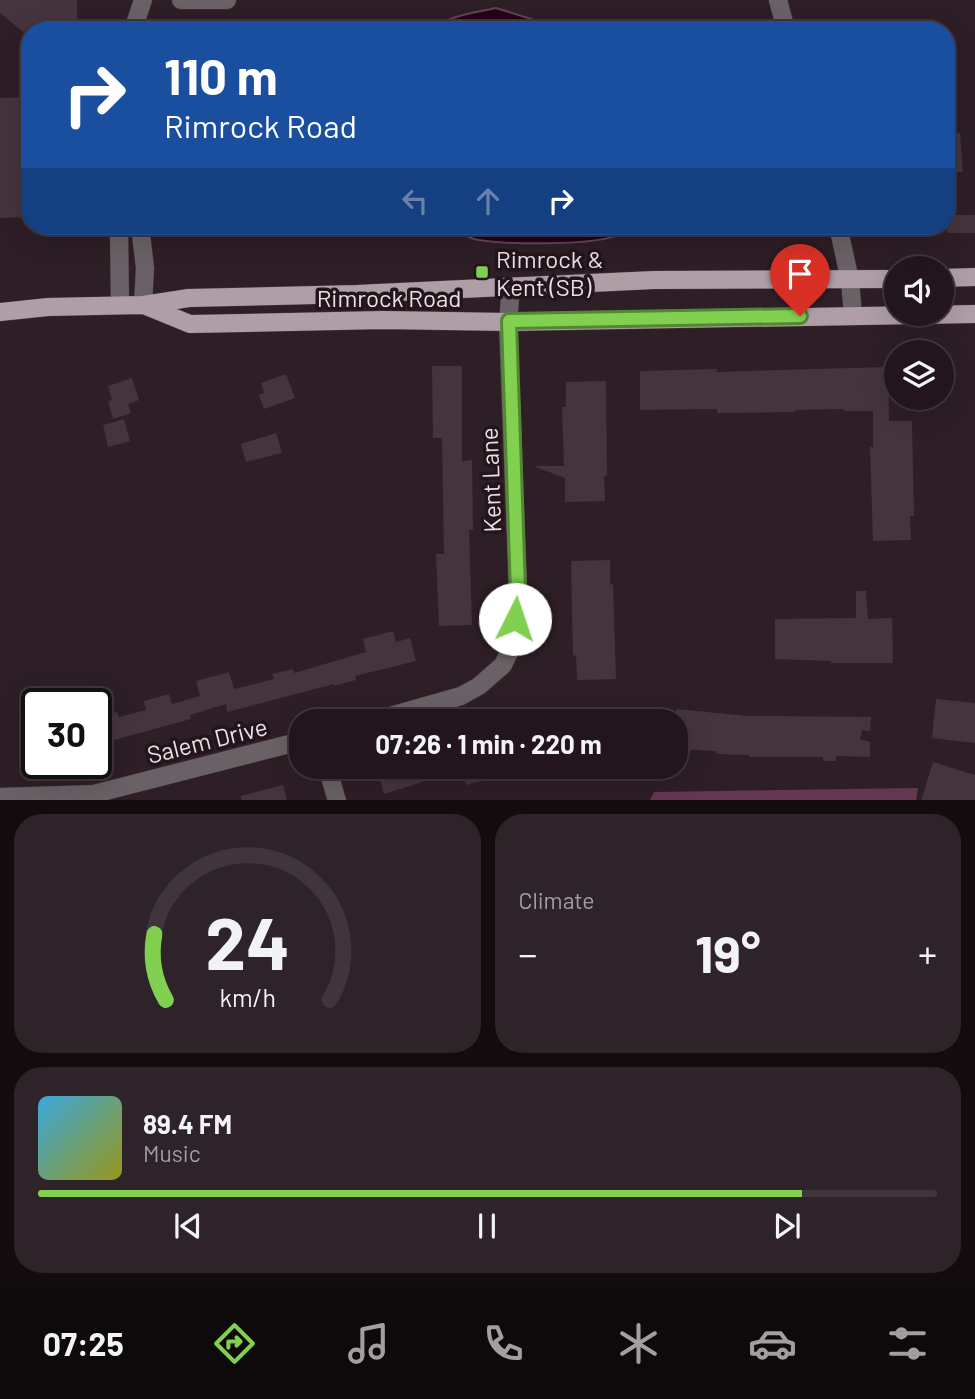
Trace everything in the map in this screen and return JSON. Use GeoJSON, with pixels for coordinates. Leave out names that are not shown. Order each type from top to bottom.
{"type":"FeatureCollection","features":[{"type":"Feature","properties":{"kind":"main road"},"geometry":{"type":"LineString","coordinates":[[954,278],[975,277]]}},
{"type":"Feature","properties":{"kind":"main road","name":"Rimrock Road"},"geometry":{"type":"LineString","coordinates":[[0,312],[48,307],[143,305],[189,298],[654,280],[884,279]]}},
{"type":"Feature","properties":{"kind":"main road","name":"Rimrock Road"},"geometry":{"type":"LineString","coordinates":[[143,305],[190,324],[975,314]]}},
{"type":"Feature","properties":{"kind":"street"},"geometry":{"type":"LineString","coordinates":[[137,21],[143,0]]}},
{"type":"Feature","properties":{"kind":"street"},"geometry":{"type":"LineString","coordinates":[[181,0],[228,0]]}},
{"type":"Feature","properties":{"kind":"street"},"geometry":{"type":"LineString","coordinates":[[778,0],[784,21]]}},
{"type":"Feature","properties":{"kind":"street"},"geometry":{"type":"LineString","coordinates":[[119,235],[120,305]]}},
{"type":"Feature","properties":{"kind":"street"},"geometry":{"type":"LineString","coordinates":[[141,235],[145,268],[143,305]]}},
{"type":"Feature","properties":{"kind":"street"},"geometry":{"type":"LineString","coordinates":[[840,235],[850,280],[853,315]]}},
{"type":"Feature","properties":{"kind":"street","name":"Kent Lane"},"geometry":{"type":"LineString","coordinates":[[415,709],[460,696],[479,686],[500,668],[512,646],[518,592],[509,321],[511,287]]}},
{"type":"Feature","properties":{"kind":"street","name":"Salem Drive"},"geometry":{"type":"LineString","coordinates":[[0,797],[86,797],[289,744]]}},
{"type":"Feature","properties":{"kind":"street"},"geometry":{"type":"LineString","coordinates":[[331,779],[337,800]]}},
{"type":"Feature","properties":{"kind":"shaded area"},"geometry":{"type":"Polygon","coordinates":[[[496,8],[537,21],[447,21],[496,8]]]}},
{"type":"Feature","properties":{"kind":"shaded area"},"geometry":{"type":"Polygon","coordinates":[[[466,235],[616,235],[592,241],[548,243],[486,241],[466,235]]]}},
{"type":"Feature","properties":{"kind":"shaded area"},"geometry":{"type":"Polygon","coordinates":[[[918,788],[916,800],[650,800],[654,792],[918,788]]]}},
{"type":"Feature","properties":{"kind":"building"},"geometry":{"type":"Polygon","coordinates":[[[0,0],[77,0],[77,21],[21,21],[21,30],[0,13],[0,0]]]}},
{"type":"Feature","properties":{"kind":"building"},"geometry":{"type":"Polygon","coordinates":[[[21,97],[21,217],[0,218],[0,98],[21,97]]]}},
{"type":"Feature","properties":{"kind":"building"},"geometry":{"type":"Polygon","coordinates":[[[955,133],[960,133],[963,172],[955,172],[955,133]]]}},
{"type":"Feature","properties":{"kind":"building"},"geometry":{"type":"Polygon","coordinates":[[[955,215],[975,215],[975,233],[955,233],[955,215]]]}},
{"type":"Feature","properties":{"kind":"building"},"geometry":{"type":"Polygon","coordinates":[[[432,366],[462,366],[462,461],[472,460],[473,530],[469,530],[472,625],[439,626],[436,554],[444,554],[442,438],[433,438],[432,366]]]}},
{"type":"Feature","properties":{"kind":"building"},"geometry":{"type":"Polygon","coordinates":[[[884,367],[884,410],[889,410],[889,421],[912,421],[914,516],[910,516],[911,540],[873,541],[870,447],[873,447],[873,411],[844,409],[717,413],[717,409],[640,410],[640,371],[717,369],[717,372],[884,367]]]}},
{"type":"Feature","properties":{"kind":"building"},"geometry":{"type":"Polygon","coordinates":[[[286,374],[295,398],[264,409],[259,395],[264,393],[261,383],[286,374]]]}},
{"type":"Feature","properties":{"kind":"building"},"geometry":{"type":"Polygon","coordinates":[[[132,378],[139,400],[128,404],[131,413],[113,419],[108,401],[112,400],[108,386],[132,378]]]}},
{"type":"Feature","properties":{"kind":"building"},"geometry":{"type":"Polygon","coordinates":[[[606,381],[605,501],[565,502],[565,478],[536,466],[564,466],[562,407],[566,407],[566,382],[606,381]]]}},
{"type":"Feature","properties":{"kind":"building"},"geometry":{"type":"Polygon","coordinates":[[[124,419],[130,441],[108,447],[103,425],[124,419]]]}},
{"type":"Feature","properties":{"kind":"building"},"geometry":{"type":"Polygon","coordinates":[[[276,433],[282,453],[246,462],[241,444],[276,433]]]}},
{"type":"Feature","properties":{"kind":"building"},"geometry":{"type":"Polygon","coordinates":[[[610,560],[616,679],[577,680],[576,655],[573,656],[571,561],[610,560]]]}},
{"type":"Feature","properties":{"kind":"building"},"geometry":{"type":"Polygon","coordinates":[[[856,591],[866,591],[868,619],[892,618],[893,663],[831,663],[775,659],[775,619],[856,618],[856,591]]]}},
{"type":"Feature","properties":{"kind":"building"},"geometry":{"type":"Polygon","coordinates":[[[393,631],[396,642],[410,638],[416,661],[355,676],[356,680],[334,686],[227,712],[226,704],[190,715],[191,719],[112,740],[112,713],[117,712],[119,717],[146,710],[144,701],[169,694],[172,704],[200,696],[196,681],[229,672],[234,689],[274,679],[272,674],[293,669],[294,673],[366,652],[363,639],[393,631]]]}},
{"type":"Feature","properties":{"kind":"building"},"geometry":{"type":"Polygon","coordinates":[[[936,699],[975,703],[975,743],[932,738],[936,699]]]}},
{"type":"Feature","properties":{"kind":"building"},"geometry":{"type":"Polygon","coordinates":[[[688,710],[748,716],[871,717],[870,731],[862,730],[860,739],[870,742],[870,757],[836,756],[836,761],[823,761],[823,757],[749,757],[716,754],[717,751],[688,750],[688,710]]]}},
{"type":"Feature","properties":{"kind":"building"},"geometry":{"type":"Polygon","coordinates":[[[933,762],[975,775],[975,800],[921,800],[933,762]]]}},
{"type":"Feature","properties":{"kind":"building"},"geometry":{"type":"Polygon","coordinates":[[[380,779],[421,779],[422,782],[384,794],[380,779]]]}},
{"type":"Feature","properties":{"kind":"building"},"geometry":{"type":"Polygon","coordinates":[[[465,779],[490,779],[466,785],[465,779]]]}},
{"type":"Feature","properties":{"kind":"building"},"geometry":{"type":"Polygon","coordinates":[[[283,785],[287,800],[241,800],[241,796],[283,785]]]}},
{"type":"Feature","properties":{"kind":"place","name":"Rimrock & Kent (SB)"},"geometry":{"type":"Point","coordinates":[482,272]}},
{"type":"Feature","properties":{"kind":"route"},"geometry":{"type":"LineString","coordinates":[[515,619],[518,592],[509,321],[800,316]]}}]}
